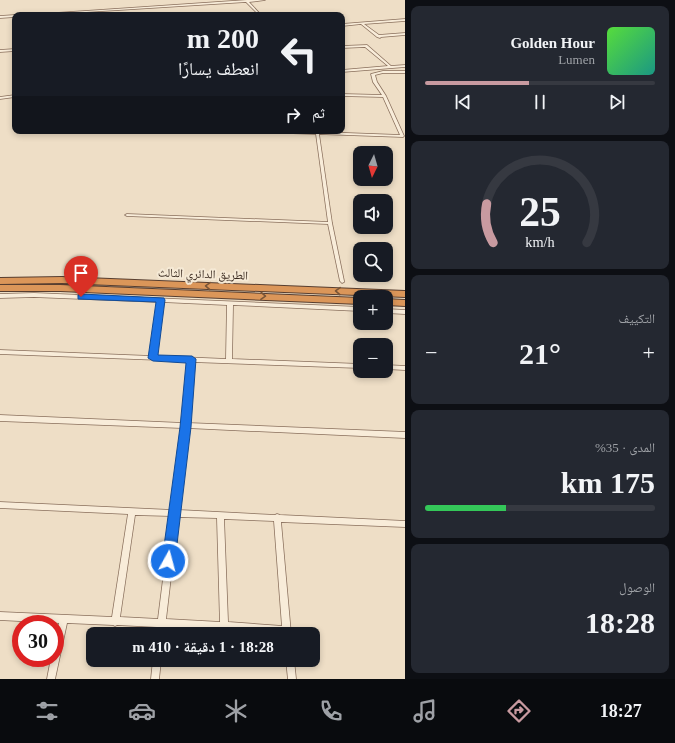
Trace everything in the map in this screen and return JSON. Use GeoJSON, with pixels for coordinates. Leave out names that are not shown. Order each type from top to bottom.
{"type":"FeatureCollection","features":[{"type":"Feature","properties":{"kind":"highway","name":"الطريق الدائري الثالث"},"geometry":{"type":"LineString","coordinates":[[0,281],[62,280],[405,294]]}},
{"type":"Feature","properties":{"kind":"highway","name":"الطريق الدائري الثالث"},"geometry":{"type":"LineString","coordinates":[[0,288],[60,288],[353,301]]}},
{"type":"Feature","properties":{"kind":"highway"},"geometry":{"type":"LineString","coordinates":[[393,302],[405,303]]}},
{"type":"Feature","properties":{"kind":"street"},"geometry":{"type":"LineString","coordinates":[[160,0],[162,6]]}},
{"type":"Feature","properties":{"kind":"street"},"geometry":{"type":"LineString","coordinates":[[72,12],[264,0]]}},
{"type":"Feature","properties":{"kind":"street"},"geometry":{"type":"LineString","coordinates":[[247,1],[257,12]]}},
{"type":"Feature","properties":{"kind":"street"},"geometry":{"type":"LineString","coordinates":[[0,17],[12,16]]}},
{"type":"Feature","properties":{"kind":"street"},"geometry":{"type":"LineString","coordinates":[[345,25],[405,20]]}},
{"type":"Feature","properties":{"kind":"street"},"geometry":{"type":"LineString","coordinates":[[362,24],[379,36],[405,34]]}},
{"type":"Feature","properties":{"kind":"street"},"geometry":{"type":"LineString","coordinates":[[345,47],[367,46],[390,67]]}},
{"type":"Feature","properties":{"kind":"street"},"geometry":{"type":"LineString","coordinates":[[0,51],[12,50]]}},
{"type":"Feature","properties":{"kind":"street"},"geometry":{"type":"LineString","coordinates":[[345,71],[405,66]]}},
{"type":"Feature","properties":{"kind":"street"},"geometry":{"type":"LineString","coordinates":[[345,133],[402,136],[384,96],[375,82],[373,74],[383,72],[405,72]]}},
{"type":"Feature","properties":{"kind":"street"},"geometry":{"type":"LineString","coordinates":[[345,95],[384,96]]}},
{"type":"Feature","properties":{"kind":"street"},"geometry":{"type":"LineString","coordinates":[[0,98],[12,96]]}},
{"type":"Feature","properties":{"kind":"street"},"geometry":{"type":"LineString","coordinates":[[317,134],[330,223],[342,280]]}},
{"type":"Feature","properties":{"kind":"street"},"geometry":{"type":"LineString","coordinates":[[127,215],[330,223]]}},
{"type":"Feature","properties":{"kind":"street"},"geometry":{"type":"LineString","coordinates":[[0,296],[34,295],[353,309]]}},
{"type":"Feature","properties":{"kind":"street"},"geometry":{"type":"LineString","coordinates":[[153,358],[161,300]]}},
{"type":"Feature","properties":{"kind":"street"},"geometry":{"type":"LineString","coordinates":[[229,360],[230,303]]}},
{"type":"Feature","properties":{"kind":"street"},"geometry":{"type":"LineString","coordinates":[[393,311],[405,312]]}},
{"type":"Feature","properties":{"kind":"street"},"geometry":{"type":"LineString","coordinates":[[0,352],[353,366]]}},
{"type":"Feature","properties":{"kind":"street"},"geometry":{"type":"LineString","coordinates":[[160,624],[186,427],[192,359]]}},
{"type":"Feature","properties":{"kind":"street"},"geometry":{"type":"LineString","coordinates":[[393,367],[405,368]]}},
{"type":"Feature","properties":{"kind":"street"},"geometry":{"type":"LineString","coordinates":[[0,418],[405,435]]}},
{"type":"Feature","properties":{"kind":"street"},"geometry":{"type":"LineString","coordinates":[[0,505],[405,524]]}},
{"type":"Feature","properties":{"kind":"street"},"geometry":{"type":"LineString","coordinates":[[115,622],[132,512]]}},
{"type":"Feature","properties":{"kind":"street"},"geometry":{"type":"LineString","coordinates":[[220,516],[224,626]]}},
{"type":"Feature","properties":{"kind":"street"},"geometry":{"type":"LineString","coordinates":[[277,518],[287,627]]}},
{"type":"Feature","properties":{"kind":"street"},"geometry":{"type":"LineString","coordinates":[[0,616],[12,617]]}},
{"type":"Feature","properties":{"kind":"street"},"geometry":{"type":"LineString","coordinates":[[64,619],[234,627]]}},
{"type":"Feature","properties":{"kind":"street"},"geometry":{"type":"LineString","coordinates":[[50,679],[53,667]]}},
{"type":"Feature","properties":{"kind":"street"},"geometry":{"type":"LineString","coordinates":[[155,679],[156,667]]}},
{"type":"Feature","properties":{"kind":"street"},"geometry":{"type":"LineString","coordinates":[[291,667],[292,679]]}},
{"type":"Feature","properties":{"kind":"route"},"geometry":{"type":"LineString","coordinates":[[81,297],[161,300],[156,327],[153,358],[192,359],[186,427],[168,561]]}}]}
